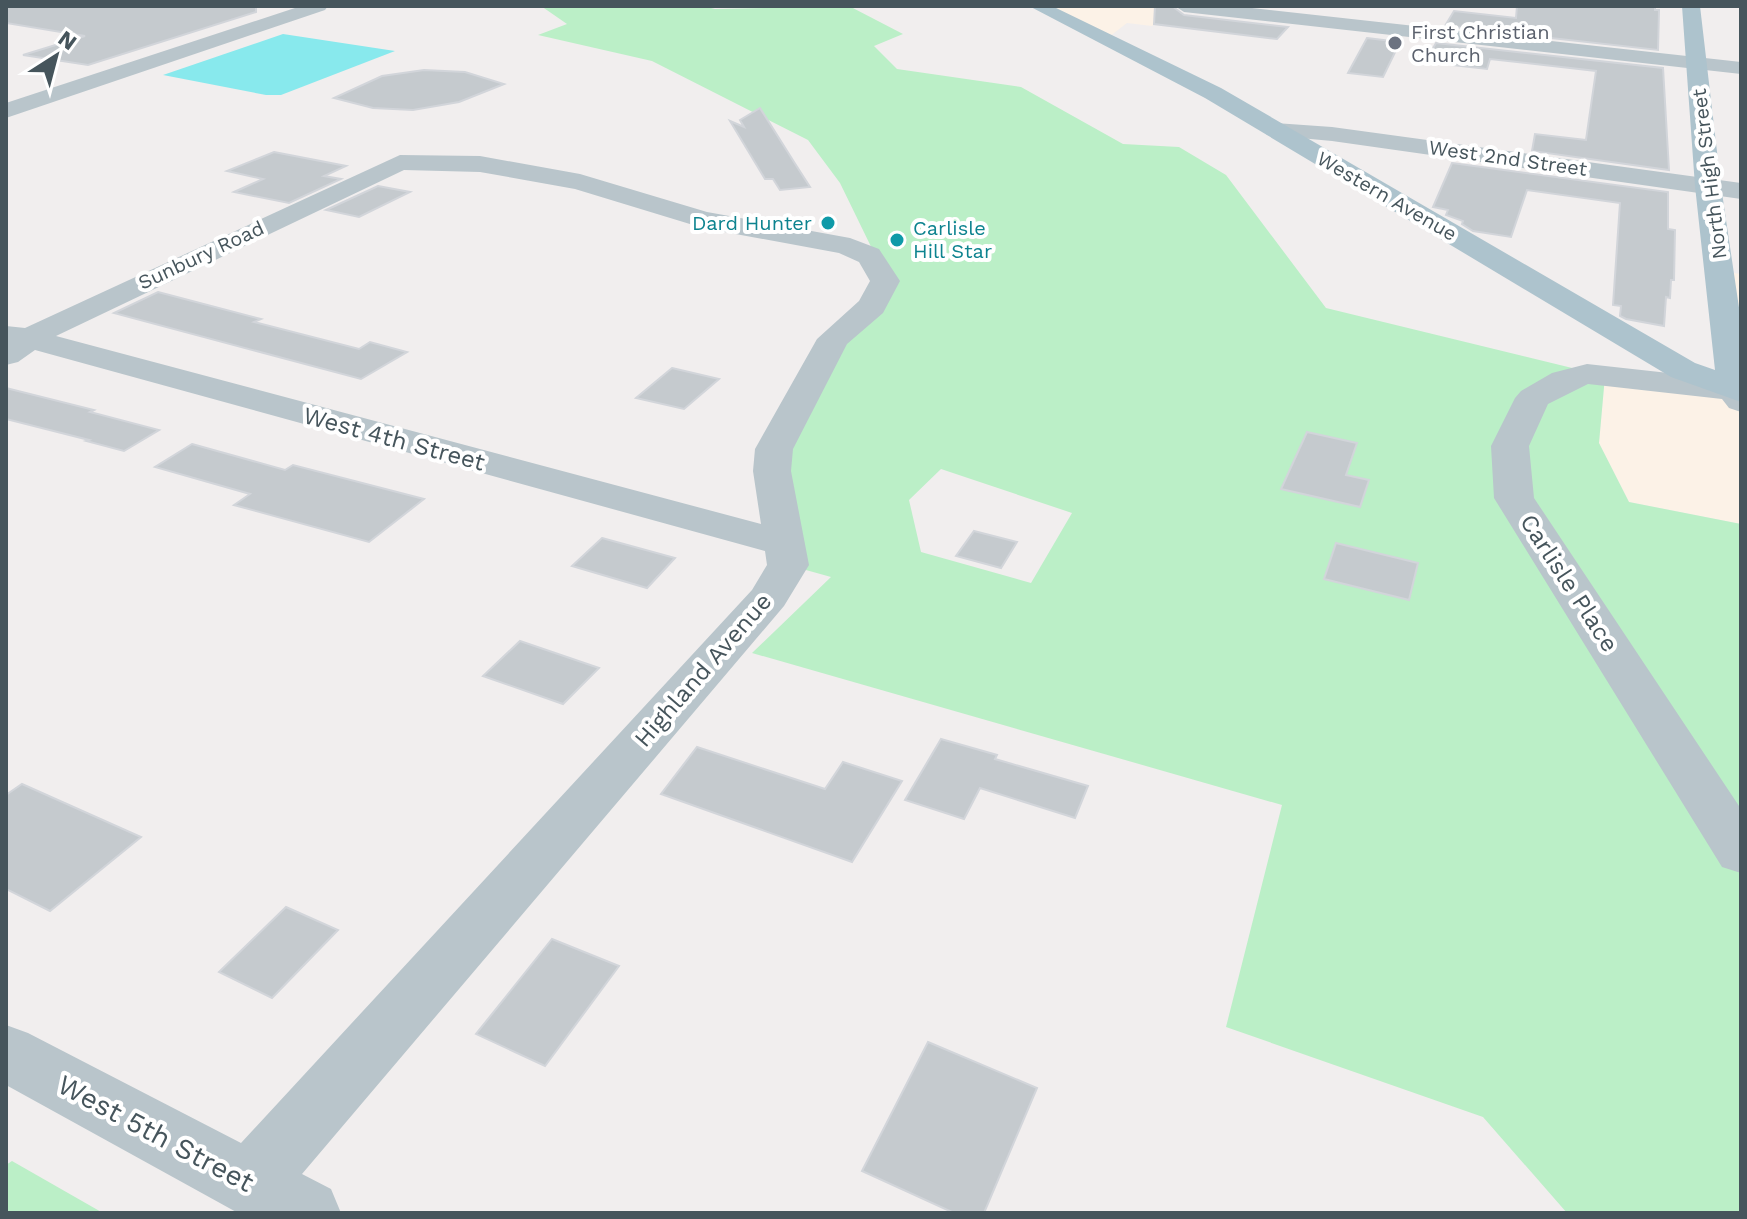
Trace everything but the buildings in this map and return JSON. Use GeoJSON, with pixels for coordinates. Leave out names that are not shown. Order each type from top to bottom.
{"type":"FeatureCollection","features":[{"type":"Feature","properties":{"kind":"main road","name":"Western Avenue"},"geometry":{"type":"LineString","coordinates":[[1038,6],[1213,93],[1683,370],[1739,394]]}},
{"type":"Feature","properties":{"kind":"main road","name":"North High Street"},"geometry":{"type":"LineString","coordinates":[[1691,6],[1708,186],[1739,394]]}},
{"type":"Feature","properties":{"kind":"street"},"geometry":{"type":"LineString","coordinates":[[6,111],[319,6]]}},
{"type":"Feature","properties":{"kind":"street"},"geometry":{"type":"LineString","coordinates":[[1184,6],[1332,14],[1741,68]]}},
{"type":"Feature","properties":{"kind":"street","name":"West 2nd Street"},"geometry":{"type":"LineString","coordinates":[[1275,130],[1332,134],[1741,191]]}},
{"type":"Feature","properties":{"kind":"street","name":"Sunbury Road"},"geometry":{"type":"LineString","coordinates":[[14,342],[400,162]]}},
{"type":"Feature","properties":{"kind":"street","name":"Highland Avenue"},"geometry":{"type":"LineString","coordinates":[[251,1182],[769,597],[788,565],[772,471],[774,449],[833,339],[872,306],[885,281],[878,261],[859,249],[840,244],[703,220],[580,182],[480,164],[400,162]]}},
{"type":"Feature","properties":{"kind":"street","name":"West 4th Street"},"geometry":{"type":"LineString","coordinates":[[14,342],[783,543]]}},
{"type":"Feature","properties":{"kind":"street","name":"Carlisle Place"},"geometry":{"type":"LineString","coordinates":[[1739,394],[1587,374],[1564,380],[1533,398],[1510,446],[1514,498],[1741,852]]}},
{"type":"Feature","properties":{"kind":"street","name":"West 5th Street"},"geometry":{"type":"LineString","coordinates":[[6,1053],[306,1213]]}},
{"type":"Feature","properties":{"kind":"shaded area"},"geometry":{"type":"Polygon","coordinates":[[[1048,6],[1174,7],[1152,26],[1127,23],[1109,37],[1048,6]]]}},
{"type":"Feature","properties":{"kind":"shaded area"},"geometry":{"type":"Polygon","coordinates":[[[1720,271],[1741,274],[1741,524],[1629,502],[1599,443],[1605,376],[1734,390],[1720,271]]]}},
{"type":"Feature","properties":{"kind":"green space"},"geometry":{"type":"Polygon","coordinates":[[[541,6],[703,6],[715,9],[849,6],[903,34],[874,46],[897,69],[1021,87],[1123,144],[1179,147],[1226,175],[1326,308],[1605,376],[1599,443],[1629,502],[1741,524],[1741,1213],[1567,1213],[1483,1117],[1226,1027],[1282,805],[752,653],[831,577],[788,565],[774,449],[872,306],[878,261],[840,183],[808,140],[652,61],[538,35],[567,24],[541,6]],[[941,469],[909,500],[921,552],[1031,583],[1072,513],[941,469]]]}},
{"type":"Feature","properties":{"kind":"green space"},"geometry":{"type":"Polygon","coordinates":[[[12,1161],[103,1213],[6,1213],[6,1165],[12,1161]]]}},
{"type":"Feature","properties":{"kind":"water"},"geometry":{"type":"Polygon","coordinates":[[[283,34],[395,51],[281,95],[266,95],[163,75],[283,34]]]}},
{"type":"Feature","properties":{"kind":"place","name":"First Christian Church"},"geometry":{"type":"Point","coordinates":[1395,43]}},
{"type":"Feature","properties":{"kind":"place","name":"Dard Hunter"},"geometry":{"type":"Point","coordinates":[828,223]}},
{"type":"Feature","properties":{"kind":"place","name":"Carlisle Hill Star"},"geometry":{"type":"Point","coordinates":[897,240]}}]}
